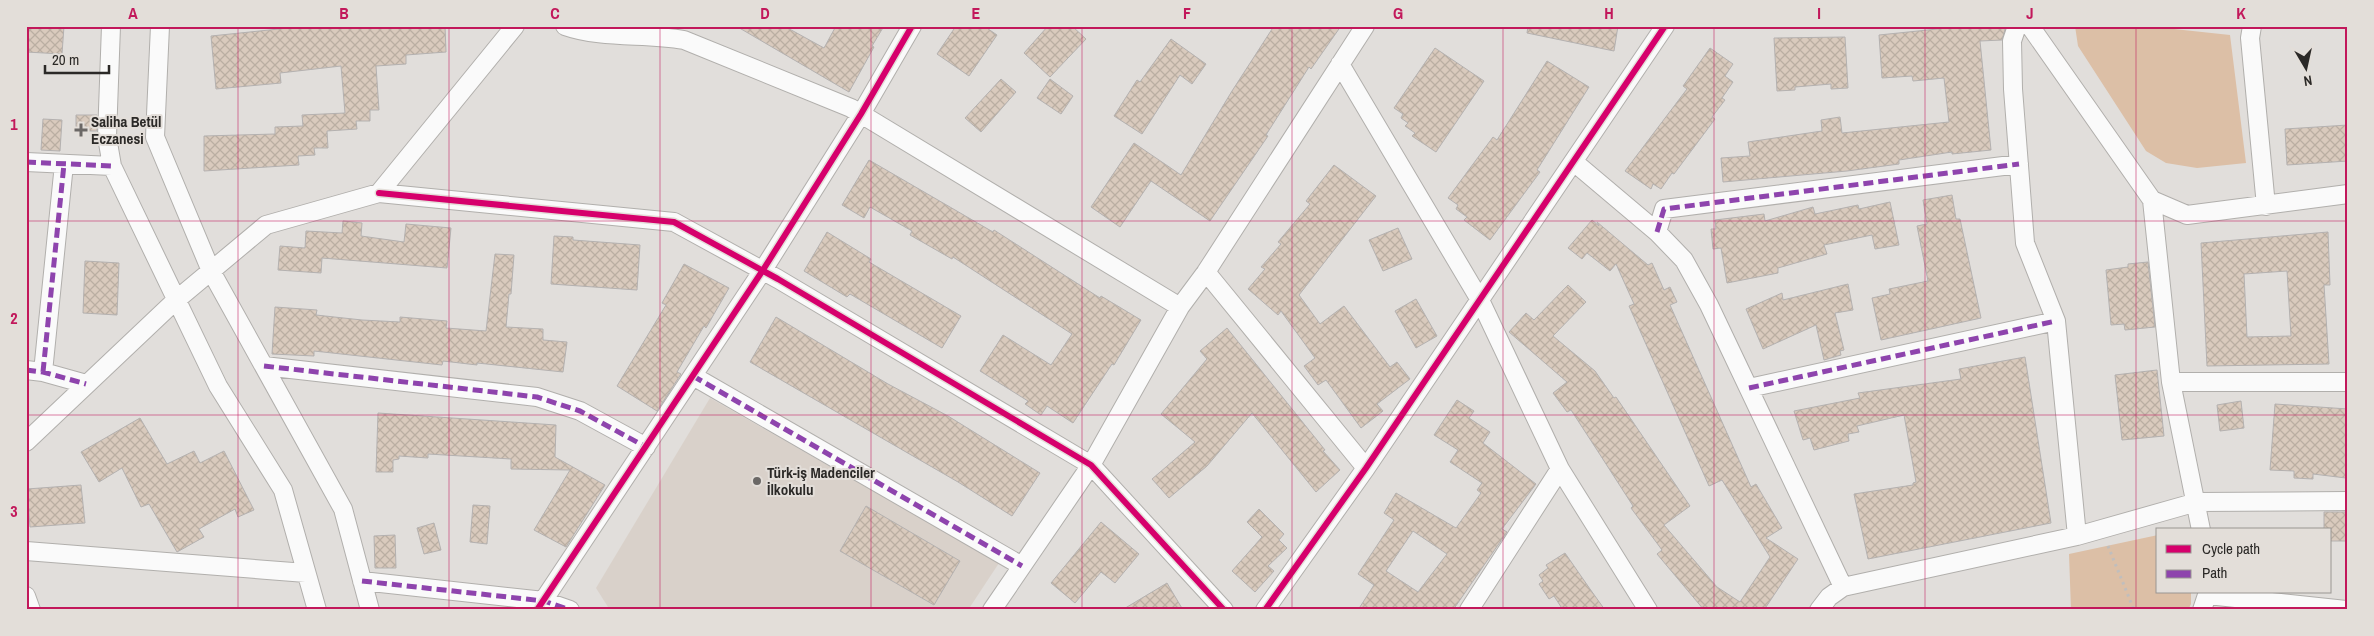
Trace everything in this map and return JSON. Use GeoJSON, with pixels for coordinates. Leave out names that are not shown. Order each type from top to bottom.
{"type":"FeatureCollection","features":[{"type":"Feature","properties":{"kind":"street"},"geometry":{"type":"LineString","coordinates":[[111,26],[107,137],[112,166],[175,301],[218,386],[283,490],[317,610]]}},
{"type":"Feature","properties":{"kind":"street"},"geometry":{"type":"LineString","coordinates":[[160,26],[155,137],[211,271],[342,509],[370,610]]}},
{"type":"Feature","properties":{"kind":"street"},"geometry":{"type":"LineString","coordinates":[[378,192],[515,26]]}},
{"type":"Feature","properties":{"kind":"street"},"geometry":{"type":"LineString","coordinates":[[565,26],[581,32],[659,35],[689,33],[861,114],[1180,307]]}},
{"type":"Feature","properties":{"kind":"street"},"geometry":{"type":"LineString","coordinates":[[540,605],[763,270],[861,114],[912,26]]}},
{"type":"Feature","properties":{"kind":"street"},"geometry":{"type":"LineString","coordinates":[[992,610],[1091,465],[1180,307],[1206,272],[1365,26]]}},
{"type":"Feature","properties":{"kind":"street"},"geometry":{"type":"LineString","coordinates":[[1268,609],[1366,468],[1665,26]]}},
{"type":"Feature","properties":{"kind":"street"},"geometry":{"type":"LineString","coordinates":[[2018,26],[2012,41],[2013,89],[2026,243],[2056,322],[2077,536]]}},
{"type":"Feature","properties":{"kind":"street"},"geometry":{"type":"LineString","coordinates":[[2030,26],[2152,200],[2171,382],[2197,502],[2201,528]]}},
{"type":"Feature","properties":{"kind":"street"},"geometry":{"type":"LineString","coordinates":[[2252,26],[2250,38],[2266,206]]}},
{"type":"Feature","properties":{"kind":"street"},"geometry":{"type":"LineString","coordinates":[[1340,64],[1480,300],[1560,469],[1648,610]]}},
{"type":"Feature","properties":{"kind":"street"},"geometry":{"type":"LineString","coordinates":[[26,162],[112,166]]}},
{"type":"Feature","properties":{"kind":"street"},"geometry":{"type":"LineString","coordinates":[[1574,162],[1657,232],[1684,260],[1709,305],[1843,587]]}},
{"type":"Feature","properties":{"kind":"street"},"geometry":{"type":"LineString","coordinates":[[64,164],[35,371],[86,384]]}},
{"type":"Feature","properties":{"kind":"street"},"geometry":{"type":"LineString","coordinates":[[1657,232],[1664,208],[2019,164]]}},
{"type":"Feature","properties":{"kind":"street"},"geometry":{"type":"LineString","coordinates":[[26,442],[175,301],[266,225],[378,192],[674,222],[763,270],[1091,465],[1224,610]]}},
{"type":"Feature","properties":{"kind":"street"},"geometry":{"type":"LineString","coordinates":[[2152,200],[2186,216],[2348,194]]}},
{"type":"Feature","properties":{"kind":"street"},"geometry":{"type":"LineString","coordinates":[[1206,272],[1366,468]]}},
{"type":"Feature","properties":{"kind":"street"},"geometry":{"type":"LineString","coordinates":[[1749,388],[2056,322]]}},
{"type":"Feature","properties":{"kind":"street"},"geometry":{"type":"LineString","coordinates":[[264,366],[537,397],[580,411],[646,447]]}},
{"type":"Feature","properties":{"kind":"street"},"geometry":{"type":"LineString","coordinates":[[693,376],[1022,566]]}},
{"type":"Feature","properties":{"kind":"street"},"geometry":{"type":"LineString","coordinates":[[2171,382],[2348,382]]}},
{"type":"Feature","properties":{"kind":"street"},"geometry":{"type":"LineString","coordinates":[[1469,610],[1560,469]]}},
{"type":"Feature","properties":{"kind":"street"},"geometry":{"type":"LineString","coordinates":[[1819,610],[1830,597],[1843,587],[2077,536],[2197,502],[2348,501]]}},
{"type":"Feature","properties":{"kind":"street"},"geometry":{"type":"LineString","coordinates":[[26,551],[306,573]]}},
{"type":"Feature","properties":{"kind":"street"},"geometry":{"type":"LineString","coordinates":[[362,581],[570,610]]}},
{"type":"Feature","properties":{"kind":"street"},"geometry":{"type":"LineString","coordinates":[[26,596],[31,610]]}},
{"type":"Feature","properties":{"kind":"street"},"geometry":{"type":"LineString","coordinates":[[2206,599],[2346,610]]}},
{"type":"Feature","properties":{"kind":"path"},"geometry":{"type":"LineString","coordinates":[[2102,529],[2134,610]]}},
{"type":"Feature","properties":{"kind":"shaded area"},"geometry":{"type":"Polygon","coordinates":[[[2075,26],[2146,26],[2230,35],[2246,163],[2197,168],[2166,163],[2146,151],[2078,46],[2075,26]]]}},
{"type":"Feature","properties":{"kind":"shaded area","name":"Türk-iş Madenciler İlkokulu"},"geometry":{"type":"Polygon","coordinates":[[[710,398],[999,563],[968,610],[619,610],[608,607],[596,588],[710,398]]]}},
{"type":"Feature","properties":{"kind":"shaded area"},"geometry":{"type":"Polygon","coordinates":[[[2156,535],[2156,594],[2191,594],[2191,604],[2188,610],[2071,610],[2069,554],[2156,535]]]}},
{"type":"Feature","properties":{"kind":"building"},"geometry":{"type":"Polygon","coordinates":[[[26,26],[64,26],[62,54],[26,52],[26,26]]]}},
{"type":"Feature","properties":{"kind":"building"},"geometry":{"type":"Polygon","coordinates":[[[308,26],[445,26],[446,52],[406,55],[406,64],[376,66],[379,110],[370,110],[370,121],[356,121],[357,129],[327,131],[328,148],[314,148],[315,155],[298,156],[299,165],[204,171],[204,136],[275,134],[275,127],[303,126],[302,115],[345,113],[341,66],[280,73],[281,83],[216,89],[211,36],[308,26]]]}},
{"type":"Feature","properties":{"kind":"building"},"geometry":{"type":"Polygon","coordinates":[[[736,26],[784,26],[824,48],[836,26],[884,26],[849,92],[736,26]]]}},
{"type":"Feature","properties":{"kind":"building"},"geometry":{"type":"Polygon","coordinates":[[[956,26],[984,26],[997,35],[969,76],[937,54],[956,26]]]}},
{"type":"Feature","properties":{"kind":"building"},"geometry":{"type":"Polygon","coordinates":[[[1048,26],[1072,26],[1086,39],[1050,77],[1024,53],[1048,26]]]}},
{"type":"Feature","properties":{"kind":"building"},"geometry":{"type":"Polygon","coordinates":[[[1274,26],[1341,26],[1311,69],[1309,67],[1266,135],[1268,136],[1210,221],[1151,181],[1120,227],[1091,207],[1134,143],[1181,175],[1274,26]]]}},
{"type":"Feature","properties":{"kind":"building"},"geometry":{"type":"Polygon","coordinates":[[[1528,26],[1618,26],[1614,51],[1527,33],[1528,26]]]}},
{"type":"Feature","properties":{"kind":"building"},"geometry":{"type":"Polygon","coordinates":[[[1946,26],[2006,26],[2002,40],[1980,41],[1991,150],[1952,154],[1952,152],[1899,160],[1899,164],[1847,171],[1723,182],[1721,158],[1750,156],[1748,142],[1822,131],[1821,120],[1840,117],[1842,133],[1949,122],[1944,78],[1913,81],[1912,76],[1882,78],[1879,35],[1947,28],[1946,26]]]}},
{"type":"Feature","properties":{"kind":"building"},"geometry":{"type":"Polygon","coordinates":[[[1845,37],[1848,88],[1831,89],[1831,84],[1795,87],[1795,90],[1777,91],[1774,38],[1845,37]]]}},
{"type":"Feature","properties":{"kind":"building"},"geometry":{"type":"Polygon","coordinates":[[[1171,39],[1206,64],[1192,84],[1180,75],[1142,134],[1114,116],[1137,80],[1140,82],[1171,39]]]}},
{"type":"Feature","properties":{"kind":"building"},"geometry":{"type":"Polygon","coordinates":[[[1435,48],[1484,81],[1436,152],[1412,136],[1415,133],[1405,126],[1408,123],[1401,118],[1403,114],[1394,108],[1435,48]]]}},
{"type":"Feature","properties":{"kind":"building"},"geometry":{"type":"Polygon","coordinates":[[[1710,48],[1733,64],[1725,76],[1733,82],[1722,98],[1725,100],[1712,117],[1715,119],[1674,174],[1672,173],[1661,189],[1653,184],[1651,189],[1625,171],[1687,89],[1683,86],[1710,48]]]}},
{"type":"Feature","properties":{"kind":"building"},"geometry":{"type":"Polygon","coordinates":[[[1547,61],[1589,87],[1537,170],[1540,172],[1490,240],[1464,220],[1467,217],[1456,209],[1458,205],[1448,198],[1493,137],[1497,140],[1547,61]]]}},
{"type":"Feature","properties":{"kind":"building"},"geometry":{"type":"Polygon","coordinates":[[[1001,79],[1016,92],[981,132],[965,118],[1001,79]]]}},
{"type":"Feature","properties":{"kind":"building"},"geometry":{"type":"Polygon","coordinates":[[[1050,79],[1073,96],[1061,114],[1037,98],[1050,79]]]}},
{"type":"Feature","properties":{"kind":"building"},"geometry":{"type":"Polygon","coordinates":[[[76,115],[97,115],[97,131],[76,131],[76,115]]]}},
{"type":"Feature","properties":{"kind":"building"},"geometry":{"type":"Polygon","coordinates":[[[43,119],[62,120],[60,151],[41,150],[43,119]]]}},
{"type":"Feature","properties":{"kind":"building"},"geometry":{"type":"Polygon","coordinates":[[[2348,125],[2348,161],[2287,165],[2285,129],[2348,125]]]}},
{"type":"Feature","properties":{"kind":"building"},"geometry":{"type":"Polygon","coordinates":[[[869,160],[993,232],[994,230],[1100,298],[1101,296],[1141,320],[1114,365],[1112,364],[1073,423],[1047,406],[1041,415],[1025,404],[1028,401],[980,371],[1003,335],[1051,365],[1072,334],[953,257],[952,259],[910,235],[912,231],[870,207],[864,218],[842,205],[869,160]]]}},
{"type":"Feature","properties":{"kind":"building"},"geometry":{"type":"Polygon","coordinates":[[[1334,165],[1376,196],[1299,295],[1320,324],[1344,306],[1390,367],[1397,362],[1410,379],[1377,404],[1383,411],[1361,428],[1326,380],[1318,385],[1304,366],[1315,358],[1281,311],[1278,315],[1248,289],[1265,269],[1261,267],[1281,244],[1278,242],[1310,204],[1306,201],[1334,165]]]}},
{"type":"Feature","properties":{"kind":"building"},"geometry":{"type":"Polygon","coordinates":[[[1952,195],[1956,219],[1960,219],[1981,318],[1881,340],[1872,298],[1890,294],[1889,289],[1928,281],[1917,226],[1927,224],[1923,200],[1952,195]]]}},
{"type":"Feature","properties":{"kind":"building"},"geometry":{"type":"Polygon","coordinates":[[[1890,202],[1899,245],[1875,249],[1872,235],[1824,245],[1827,254],[1778,268],[1778,273],[1727,283],[1721,248],[1713,249],[1711,229],[1716,229],[1715,220],[1764,214],[1765,221],[1813,207],[1815,214],[1858,205],[1859,209],[1890,202]]]}},
{"type":"Feature","properties":{"kind":"building"},"geometry":{"type":"Polygon","coordinates":[[[1592,220],[1599,226],[1597,222],[1648,265],[1652,263],[1664,290],[1670,287],[1677,302],[1670,305],[1751,487],[1756,484],[1782,528],[1766,538],[1798,559],[1764,610],[1704,610],[1657,554],[1662,550],[1631,508],[1633,506],[1571,410],[1567,412],[1553,393],[1567,382],[1509,332],[1526,313],[1534,320],[1568,285],[1586,302],[1553,336],[1595,371],[1614,398],[1616,397],[1690,506],[1664,525],[1717,587],[1740,602],[1770,557],[1722,480],[1709,486],[1629,306],[1634,304],[1616,264],[1610,271],[1587,253],[1582,259],[1568,248],[1592,220]]]}},
{"type":"Feature","properties":{"kind":"building"},"geometry":{"type":"Polygon","coordinates":[[[343,221],[362,223],[361,236],[404,242],[406,224],[451,228],[447,268],[322,258],[321,273],[278,270],[280,246],[305,248],[306,231],[342,233],[343,221]]]}},
{"type":"Feature","properties":{"kind":"building"},"geometry":{"type":"Polygon","coordinates":[[[1398,228],[1412,259],[1383,271],[1369,240],[1398,228]]]}},
{"type":"Feature","properties":{"kind":"building"},"geometry":{"type":"Polygon","coordinates":[[[827,232],[871,259],[869,262],[961,316],[942,348],[850,294],[847,297],[804,271],[827,232]]]}},
{"type":"Feature","properties":{"kind":"building"},"geometry":{"type":"Polygon","coordinates":[[[2328,232],[2330,285],[2324,285],[2329,364],[2207,366],[2201,243],[2328,232]],[[2287,271],[2244,274],[2247,337],[2291,336],[2287,271]]]}},
{"type":"Feature","properties":{"kind":"building"},"geometry":{"type":"Polygon","coordinates":[[[554,236],[573,237],[573,240],[640,245],[637,290],[551,284],[554,236]]]}},
{"type":"Feature","properties":{"kind":"building"},"geometry":{"type":"Polygon","coordinates":[[[495,254],[514,255],[506,327],[543,329],[543,340],[567,342],[563,372],[443,361],[442,365],[314,351],[314,356],[272,354],[275,307],[317,310],[316,315],[362,320],[400,322],[400,317],[447,321],[446,328],[486,331],[495,254]]]}},
{"type":"Feature","properties":{"kind":"building"},"geometry":{"type":"Polygon","coordinates":[[[85,261],[119,263],[117,315],[83,313],[85,261]]]}},
{"type":"Feature","properties":{"kind":"building"},"geometry":{"type":"Polygon","coordinates":[[[2148,262],[2155,327],[2125,330],[2124,324],[2111,325],[2106,270],[2128,267],[2128,264],[2148,262]]]}},
{"type":"Feature","properties":{"kind":"building"},"geometry":{"type":"Polygon","coordinates":[[[684,264],[729,288],[677,372],[681,374],[657,411],[617,386],[666,305],[662,303],[684,264]]]}},
{"type":"Feature","properties":{"kind":"building"},"geometry":{"type":"Polygon","coordinates":[[[1848,284],[1853,310],[1835,313],[1844,350],[1840,351],[1841,355],[1824,360],[1816,325],[1763,349],[1746,309],[1782,293],[1783,300],[1848,284]]]}},
{"type":"Feature","properties":{"kind":"building"},"geometry":{"type":"Polygon","coordinates":[[[1416,299],[1437,336],[1416,348],[1395,311],[1416,299]]]}},
{"type":"Feature","properties":{"kind":"building"},"geometry":{"type":"Polygon","coordinates":[[[776,317],[888,384],[948,416],[1040,473],[1012,516],[958,482],[750,362],[776,317]]]}},
{"type":"Feature","properties":{"kind":"building"},"geometry":{"type":"Polygon","coordinates":[[[1227,328],[1340,470],[1316,492],[1252,413],[1207,466],[1169,498],[1152,479],[1195,442],[1161,414],[1207,359],[1200,351],[1227,328]]]}},
{"type":"Feature","properties":{"kind":"building"},"geometry":{"type":"Polygon","coordinates":[[[2025,357],[2051,523],[1868,559],[1854,494],[1913,485],[1916,482],[1904,415],[1857,426],[1859,432],[1848,434],[1849,441],[1814,450],[1810,438],[1803,440],[1794,411],[1860,398],[1858,393],[1961,379],[1959,369],[2025,357]]]}},
{"type":"Feature","properties":{"kind":"building"},"geometry":{"type":"Polygon","coordinates":[[[2157,370],[2164,436],[2122,440],[2115,375],[2157,370]]]}},
{"type":"Feature","properties":{"kind":"building"},"geometry":{"type":"Polygon","coordinates":[[[1457,400],[1474,411],[1469,418],[1490,432],[1483,443],[1536,484],[1502,529],[1507,532],[1453,610],[1358,610],[1374,585],[1358,574],[1394,520],[1384,513],[1396,493],[1456,528],[1481,493],[1477,490],[1482,483],[1450,462],[1458,450],[1434,435],[1457,400]],[[1413,531],[1386,571],[1418,592],[1447,554],[1413,531]]]}},
{"type":"Feature","properties":{"kind":"building"},"geometry":{"type":"Polygon","coordinates":[[[2241,401],[2244,428],[2220,431],[2217,405],[2241,401]]]}},
{"type":"Feature","properties":{"kind":"building"},"geometry":{"type":"Polygon","coordinates":[[[2275,404],[2348,409],[2346,478],[2313,474],[2313,479],[2294,478],[2294,471],[2270,470],[2275,404]]]}},
{"type":"Feature","properties":{"kind":"building"},"geometry":{"type":"Polygon","coordinates":[[[378,413],[556,425],[555,457],[605,485],[566,547],[534,530],[570,470],[511,469],[511,459],[428,454],[428,458],[399,456],[399,459],[393,460],[393,472],[376,472],[378,413]]]}},
{"type":"Feature","properties":{"kind":"building"},"geometry":{"type":"Polygon","coordinates":[[[140,418],[167,464],[194,451],[200,463],[224,451],[254,510],[238,517],[235,509],[199,529],[204,537],[177,552],[149,504],[141,507],[122,468],[99,482],[81,452],[140,418]]]}},
{"type":"Feature","properties":{"kind":"building"},"geometry":{"type":"Polygon","coordinates":[[[81,485],[85,523],[30,527],[27,489],[81,485]]]}},
{"type":"Feature","properties":{"kind":"building"},"geometry":{"type":"Polygon","coordinates":[[[473,505],[490,506],[487,544],[470,542],[473,505]]]}},
{"type":"Feature","properties":{"kind":"building"},"geometry":{"type":"Polygon","coordinates":[[[866,506],[960,561],[934,605],[840,551],[866,506]]]}},
{"type":"Feature","properties":{"kind":"building"},"geometry":{"type":"Polygon","coordinates":[[[1259,509],[1284,534],[1279,540],[1287,548],[1268,566],[1274,571],[1255,592],[1232,571],[1262,537],[1247,522],[1259,509]]]}},
{"type":"Feature","properties":{"kind":"building"},"geometry":{"type":"Polygon","coordinates":[[[2324,512],[2348,512],[2348,541],[2332,541],[2332,528],[2324,528],[2324,512]]]}},
{"type":"Feature","properties":{"kind":"building"},"geometry":{"type":"Polygon","coordinates":[[[1101,522],[1139,554],[1115,583],[1101,572],[1075,603],[1051,583],[1101,522]]]}},
{"type":"Feature","properties":{"kind":"building"},"geometry":{"type":"Polygon","coordinates":[[[434,523],[441,550],[424,554],[417,528],[434,523]]]}},
{"type":"Feature","properties":{"kind":"building"},"geometry":{"type":"Polygon","coordinates":[[[395,535],[396,568],[375,568],[374,536],[395,535]]]}},
{"type":"Feature","properties":{"kind":"building"},"geometry":{"type":"Polygon","coordinates":[[[1565,553],[1605,610],[1563,610],[1554,596],[1549,599],[1539,584],[1543,581],[1539,575],[1548,568],[1546,565],[1565,553]]]}},
{"type":"Feature","properties":{"kind":"building"},"geometry":{"type":"Polygon","coordinates":[[[1167,583],[1183,610],[1122,610],[1167,583]]]}},
{"type":"Feature","properties":{"kind":"marked path"},"geometry":{"type":"LineString","coordinates":[[26,162],[112,166]]}},
{"type":"Feature","properties":{"kind":"marked path"},"geometry":{"type":"LineString","coordinates":[[43,372],[64,164]]}},
{"type":"Feature","properties":{"kind":"marked path"},"geometry":{"type":"LineString","coordinates":[[1657,232],[1664,209],[2019,164]]}},
{"type":"Feature","properties":{"kind":"marked path"},"geometry":{"type":"LineString","coordinates":[[1749,388],[2056,321]]}},
{"type":"Feature","properties":{"kind":"marked path"},"geometry":{"type":"LineString","coordinates":[[264,366],[537,397],[580,411],[646,447]]}},
{"type":"Feature","properties":{"kind":"marked path"},"geometry":{"type":"LineString","coordinates":[[26,370],[43,372],[86,384]]}},
{"type":"Feature","properties":{"kind":"marked path"},"geometry":{"type":"LineString","coordinates":[[693,376],[1022,566]]}},
{"type":"Feature","properties":{"kind":"marked path"},"geometry":{"type":"LineString","coordinates":[[362,581],[544,601],[570,610]]}},
{"type":"Feature","properties":{"kind":"cycle path"},"geometry":{"type":"LineString","coordinates":[[537,610],[763,270],[861,114],[912,26]]}},
{"type":"Feature","properties":{"kind":"cycle path"},"geometry":{"type":"LineString","coordinates":[[1265,610],[1366,468],[1665,26]]}},
{"type":"Feature","properties":{"kind":"cycle path"},"geometry":{"type":"LineString","coordinates":[[379,193],[674,222],[778,279],[1091,465],[1224,610]]}},
{"type":"Feature","properties":{"kind":"place","name":"Saliha Betül Eczanesi"},"geometry":{"type":"Point","coordinates":[81,130]}},
{"type":"Feature","properties":{"kind":"place","name":"Türk-iş Madenciler İlkokulu"},"geometry":{"type":"Point","coordinates":[757,481]}}]}
